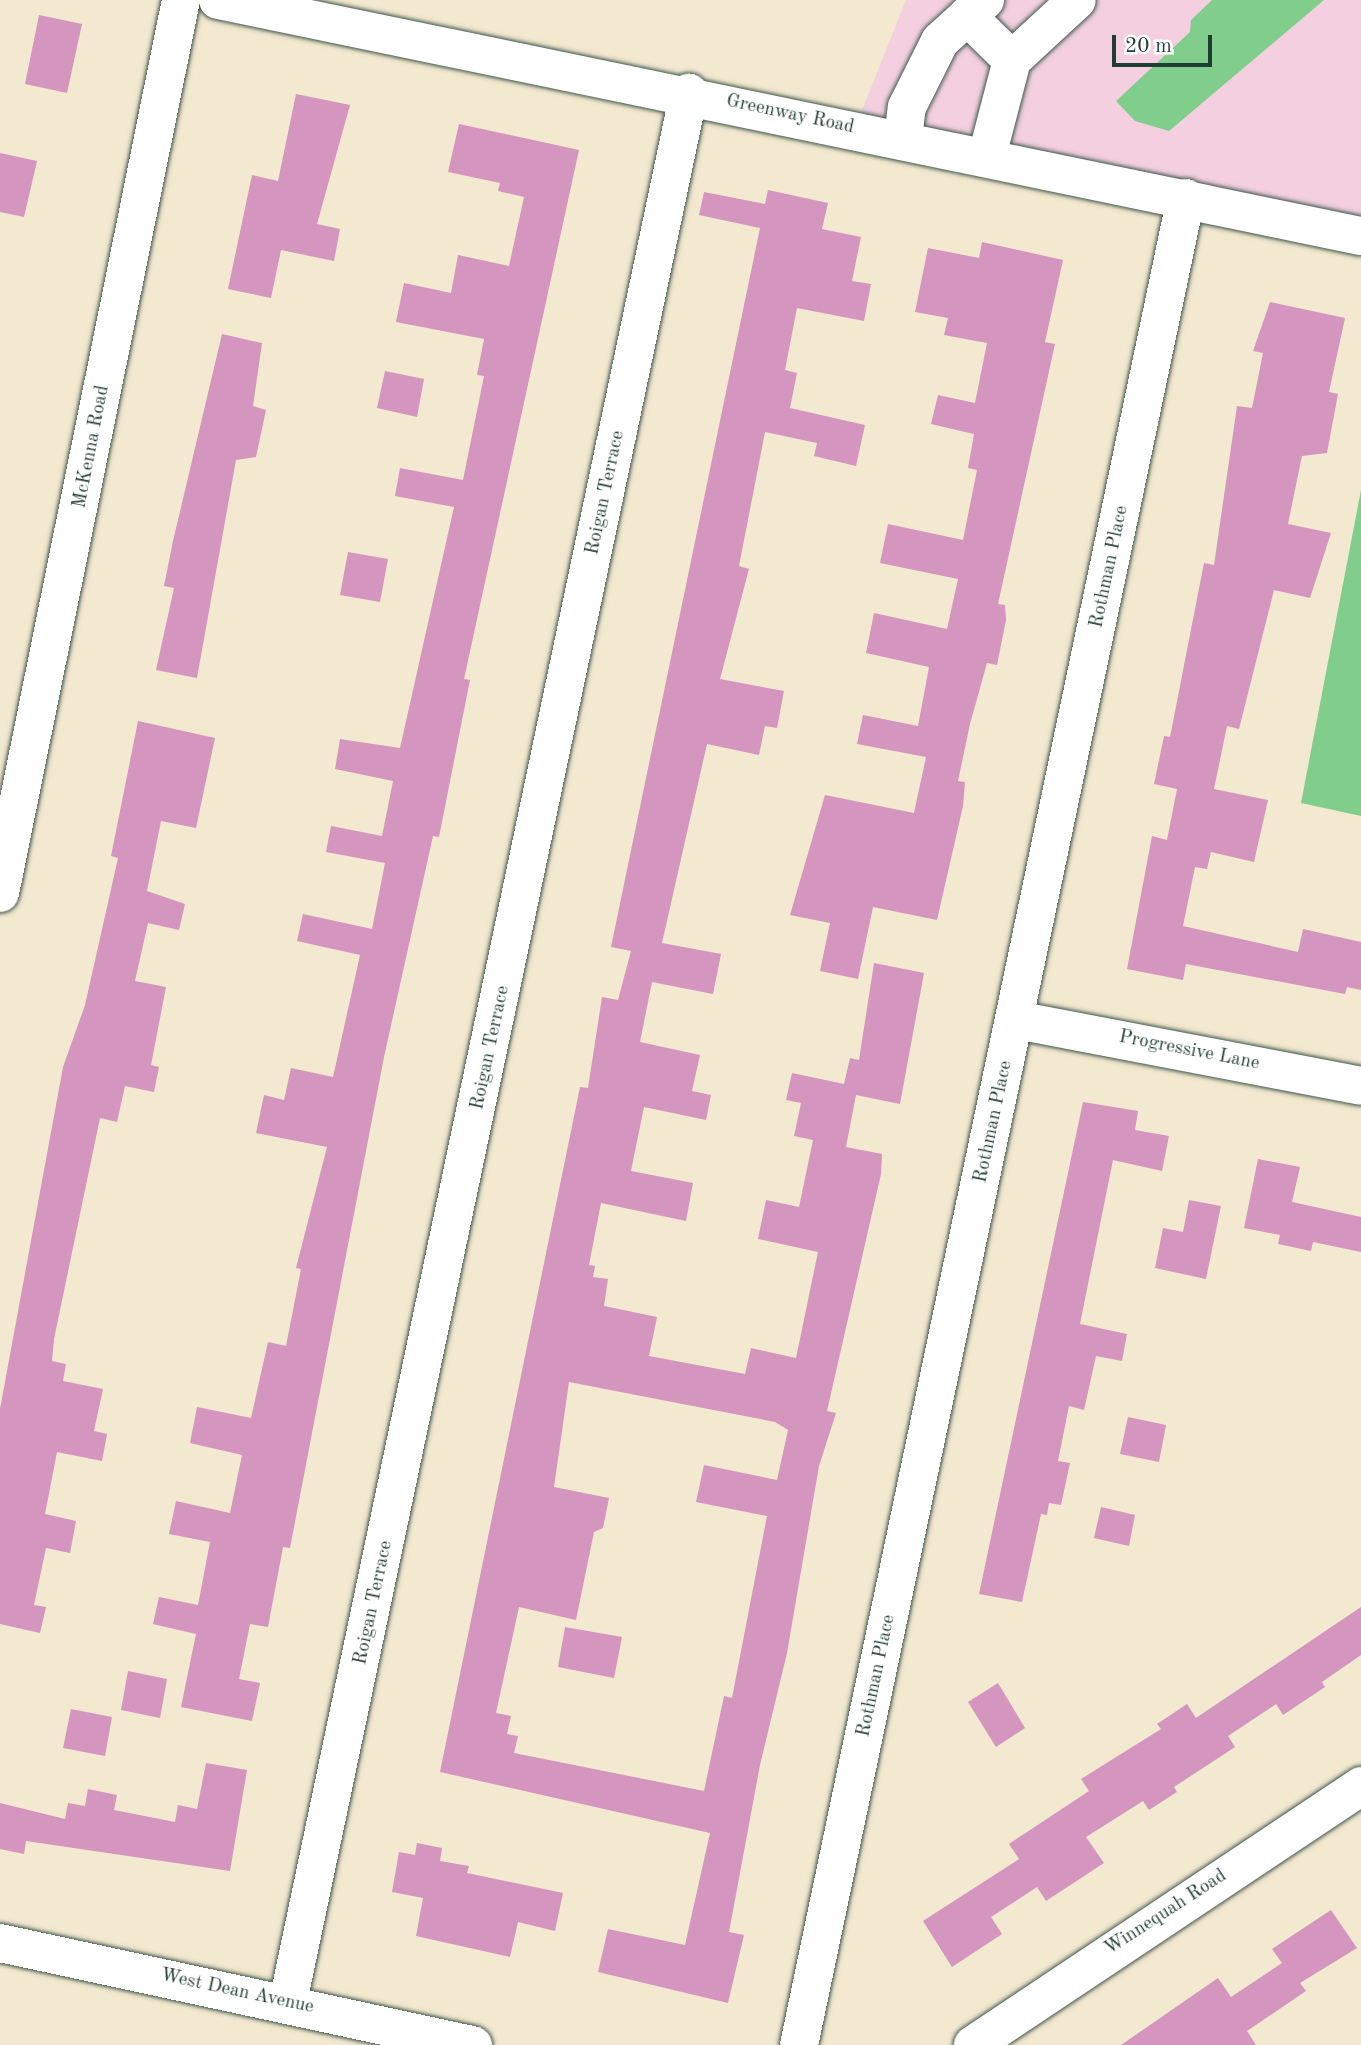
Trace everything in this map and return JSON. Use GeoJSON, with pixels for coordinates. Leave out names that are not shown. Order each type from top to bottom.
{"type":"FeatureCollection","features":[{"type":"Feature","properties":{"kind":"street","name":"McKenna Road"},"geometry":{"type":"LineString","coordinates":[[0,893],[181,0]]}},
{"type":"Feature","properties":{"kind":"street","name":"Greenway Road"},"geometry":{"type":"LineString","coordinates":[[218,0],[689,93],[1361,236]]}},
{"type":"Feature","properties":{"kind":"street"},"geometry":{"type":"LineString","coordinates":[[987,156],[1012,60],[1077,0]]}},
{"type":"Feature","properties":{"kind":"street"},"geometry":{"type":"LineString","coordinates":[[903,138],[907,107],[940,41],[976,8],[1012,60]]}},
{"type":"Feature","properties":{"kind":"street","name":"Roigan Terrace"},"geometry":{"type":"LineString","coordinates":[[288,2002],[689,93]]}},
{"type":"Feature","properties":{"kind":"street","name":"Rothman Place"},"geometry":{"type":"LineString","coordinates":[[799,2045],[1016,1020],[1186,198]]}},
{"type":"Feature","properties":{"kind":"street","name":"Progressive Lane"},"geometry":{"type":"LineString","coordinates":[[1016,1020],[1361,1086]]}},
{"type":"Feature","properties":{"kind":"street","name":"Winnequah Road"},"geometry":{"type":"LineString","coordinates":[[973,2045],[1361,1786]]}},
{"type":"Feature","properties":{"kind":"street","name":"West Dean Avenue"},"geometry":{"type":"LineString","coordinates":[[0,1944],[288,2002],[473,2045]]}},
{"type":"Feature","properties":{"kind":"shaded area"},"geometry":{"type":"Polygon","coordinates":[[[906,0],[1361,0],[1361,236],[855,128],[906,0]]]}},
{"type":"Feature","properties":{"kind":"green space"},"geometry":{"type":"Polygon","coordinates":[[[1212,0],[1324,0],[1169,131],[1135,121],[1116,101],[1190,32],[1191,20],[1212,0]]]}},
{"type":"Feature","properties":{"kind":"green space"},"geometry":{"type":"Polygon","coordinates":[[[1361,490],[1361,816],[1301,803],[1361,490]]]}},
{"type":"Feature","properties":{"kind":"building"},"geometry":{"type":"Polygon","coordinates":[[[39,15],[82,24],[67,93],[25,84],[39,15]]]}},
{"type":"Feature","properties":{"kind":"building"},"geometry":{"type":"Polygon","coordinates":[[[296,94],[350,105],[317,224],[340,229],[334,261],[281,250],[271,298],[228,289],[252,175],[278,181],[296,94]]]}},
{"type":"Feature","properties":{"kind":"building"},"geometry":{"type":"Polygon","coordinates":[[[459,124],[579,150],[464,679],[470,680],[439,837],[433,836],[384,1057],[290,1548],[283,1547],[268,1627],[250,1624],[239,1679],[260,1683],[252,1721],[181,1707],[196,1634],[153,1624],[159,1597],[198,1605],[210,1542],[169,1534],[176,1501],[230,1513],[242,1455],[190,1443],[197,1407],[251,1418],[268,1342],[286,1346],[301,1269],[296,1268],[327,1147],[256,1133],[264,1095],[284,1100],[291,1068],[333,1077],[360,955],[297,941],[303,914],[372,929],[385,863],[326,852],[331,826],[382,836],[393,781],[335,769],[340,739],[400,748],[454,507],[395,496],[400,468],[463,480],[484,376],[477,375],[484,339],[396,322],[404,283],[451,293],[458,255],[509,266],[524,197],[498,191],[500,183],[448,172],[459,124]]]}},
{"type":"Feature","properties":{"kind":"building"},"geometry":{"type":"Polygon","coordinates":[[[0,153],[37,161],[24,217],[0,212],[0,153]]]}},
{"type":"Feature","properties":{"kind":"building"},"geometry":{"type":"Polygon","coordinates":[[[768,190],[828,203],[822,229],[861,237],[852,281],[871,284],[864,321],[797,308],[785,370],[797,373],[790,408],[865,425],[856,466],[814,456],[817,443],[765,432],[739,566],[749,569],[720,679],[784,691],[777,728],[765,726],[759,755],[707,744],[662,943],[721,954],[713,994],[652,982],[640,1042],[700,1055],[692,1091],[711,1095],[706,1120],[644,1107],[631,1171],[693,1183],[686,1221],[601,1203],[589,1265],[595,1266],[593,1277],[608,1279],[604,1306],[657,1317],[649,1356],[745,1374],[751,1348],[796,1358],[818,1252],[758,1239],[766,1200],[799,1207],[813,1140],[794,1136],[801,1103],[786,1100],[792,1073],[844,1084],[850,1058],[859,1060],[874,963],[924,973],[900,1104],[856,1095],[846,1147],[882,1154],[881,1174],[827,1411],[836,1413],[819,1466],[787,1653],[760,1765],[729,1932],[744,1935],[728,2003],[598,1972],[608,1929],[685,1945],[710,1833],[440,1772],[580,1087],[588,1088],[602,997],[618,1000],[631,951],[611,947],[760,228],[699,215],[704,192],[765,204],[768,190]],[[569,1382],[554,1487],[609,1498],[603,1528],[594,1532],[576,1620],[519,1607],[496,1713],[511,1716],[507,1734],[518,1736],[514,1753],[704,1791],[724,1696],[732,1698],[767,1516],[696,1502],[704,1465],[777,1480],[788,1430],[775,1422],[569,1382]]]}},
{"type":"Feature","properties":{"kind":"building"},"geometry":{"type":"Polygon","coordinates":[[[982,242],[1063,260],[1045,342],[1055,344],[998,604],[1005,605],[1006,620],[997,665],[987,663],[970,724],[958,781],[965,782],[963,806],[937,920],[873,907],[858,979],[820,971],[830,923],[790,915],[825,795],[914,813],[926,757],[857,744],[863,715],[918,726],[929,667],[866,653],[874,613],[947,629],[958,579],[880,563],[888,524],[963,540],[977,470],[968,468],[974,434],[931,424],[938,395],[975,403],[987,343],[944,335],[948,318],[915,312],[928,248],[979,258],[982,242]]]}},
{"type":"Feature","properties":{"kind":"building"},"geometry":{"type":"Polygon","coordinates":[[[1270,302],[1345,318],[1329,392],[1338,394],[1327,453],[1302,456],[1288,524],[1331,533],[1310,598],[1274,590],[1239,729],[1227,726],[1214,789],[1268,800],[1254,862],[1211,852],[1207,869],[1195,867],[1183,926],[1298,952],[1303,929],[1361,942],[1361,990],[1347,987],[1345,994],[1186,964],[1183,980],[1127,969],[1152,836],[1167,840],[1177,789],[1154,784],[1164,736],[1170,737],[1204,563],[1214,565],[1237,406],[1252,408],[1263,353],[1253,351],[1270,302]]]}},
{"type":"Feature","properties":{"kind":"building"},"geometry":{"type":"Polygon","coordinates":[[[222,334],[262,343],[253,406],[266,410],[256,457],[236,460],[197,678],[156,670],[174,588],[164,586],[222,334]]]}},
{"type":"Feature","properties":{"kind":"building"},"geometry":{"type":"Polygon","coordinates":[[[385,371],[424,379],[417,417],[377,408],[385,371]]]}},
{"type":"Feature","properties":{"kind":"building"},"geometry":{"type":"Polygon","coordinates":[[[348,552],[388,559],[380,602],[340,595],[348,552]]]}},
{"type":"Feature","properties":{"kind":"building"},"geometry":{"type":"Polygon","coordinates":[[[138,721],[215,738],[196,828],[161,821],[147,891],[185,904],[179,930],[148,923],[135,981],[166,987],[151,1065],[159,1067],[154,1092],[125,1086],[117,1122],[100,1118],[54,1339],[52,1361],[66,1364],[63,1381],[103,1389],[94,1431],[107,1434],[102,1461],[57,1452],[45,1514],[76,1521],[70,1553],[46,1548],[34,1605],[46,1607],[40,1633],[0,1624],[0,1409],[63,1067],[85,1005],[118,858],[111,856],[138,721]]]}},
{"type":"Feature","properties":{"kind":"building"},"geometry":{"type":"Polygon","coordinates":[[[1083,1102],[1138,1111],[1135,1130],[1169,1136],[1162,1171],[1113,1160],[1080,1324],[1127,1334],[1122,1361],[1096,1356],[1084,1410],[1069,1406],[1058,1461],[1070,1463],[1061,1505],[1049,1503],[1047,1515],[1041,1514],[1022,1602],[979,1594],[1083,1102]]]}},
{"type":"Feature","properties":{"kind":"building"},"geometry":{"type":"Polygon","coordinates":[[[1258,1159],[1300,1167],[1292,1202],[1361,1217],[1361,1252],[1313,1242],[1311,1251],[1278,1244],[1280,1235],[1244,1228],[1258,1159]]]}},
{"type":"Feature","properties":{"kind":"building"},"geometry":{"type":"Polygon","coordinates":[[[1189,1200],[1221,1206],[1206,1279],[1155,1268],[1163,1228],[1183,1232],[1189,1200]]]}},
{"type":"Feature","properties":{"kind":"building"},"geometry":{"type":"Polygon","coordinates":[[[1128,1417],[1166,1425],[1159,1462],[1120,1454],[1128,1417]]]}},
{"type":"Feature","properties":{"kind":"building"},"geometry":{"type":"Polygon","coordinates":[[[1101,1507],[1135,1515],[1129,1546],[1094,1538],[1101,1507]]]}},
{"type":"Feature","properties":{"kind":"building"},"geometry":{"type":"Polygon","coordinates":[[[1361,1607],[1361,1655],[1322,1682],[1325,1687],[1283,1715],[1276,1704],[1228,1736],[1235,1747],[1174,1787],[1177,1792],[1149,1810],[1143,1801],[1086,1837],[1104,1863],[1046,1901],[1037,1887],[991,1917],[1002,1934],[952,1967],[923,1921],[1019,1859],[1009,1844],[1089,1791],[1081,1779],[1161,1729],[1157,1724],[1187,1704],[1196,1718],[1361,1607]]]}},
{"type":"Feature","properties":{"kind":"building"},"geometry":{"type":"Polygon","coordinates":[[[565,1627],[622,1637],[614,1678],[558,1667],[565,1627]]]}},
{"type":"Feature","properties":{"kind":"building"},"geometry":{"type":"Polygon","coordinates":[[[128,1671],[167,1679],[160,1718],[121,1710],[128,1671]]]}},
{"type":"Feature","properties":{"kind":"building"},"geometry":{"type":"Polygon","coordinates":[[[998,1683],[1025,1728],[996,1747],[968,1702],[998,1683]]]}},
{"type":"Feature","properties":{"kind":"building"},"geometry":{"type":"Polygon","coordinates":[[[71,1709],[112,1717],[105,1756],[63,1748],[71,1709]]]}},
{"type":"Feature","properties":{"kind":"building"},"geometry":{"type":"Polygon","coordinates":[[[206,1763],[247,1770],[230,1871],[26,1841],[24,1854],[0,1849],[0,1803],[65,1819],[68,1803],[85,1806],[88,1789],[117,1795],[114,1810],[175,1822],[178,1805],[197,1809],[206,1763]]]}},
{"type":"Feature","properties":{"kind":"building"},"geometry":{"type":"Polygon","coordinates":[[[417,1843],[442,1848],[440,1861],[469,1866],[467,1873],[563,1893],[555,1931],[518,1922],[510,1957],[416,1936],[423,1898],[392,1892],[399,1852],[415,1855],[417,1843]]]}},
{"type":"Feature","properties":{"kind":"building"},"geometry":{"type":"Polygon","coordinates":[[[1331,1910],[1357,1948],[1300,1983],[1306,1991],[1247,2031],[1256,2045],[1121,2045],[1218,1978],[1231,1997],[1282,1963],[1272,1949],[1331,1910]]]}}]}
